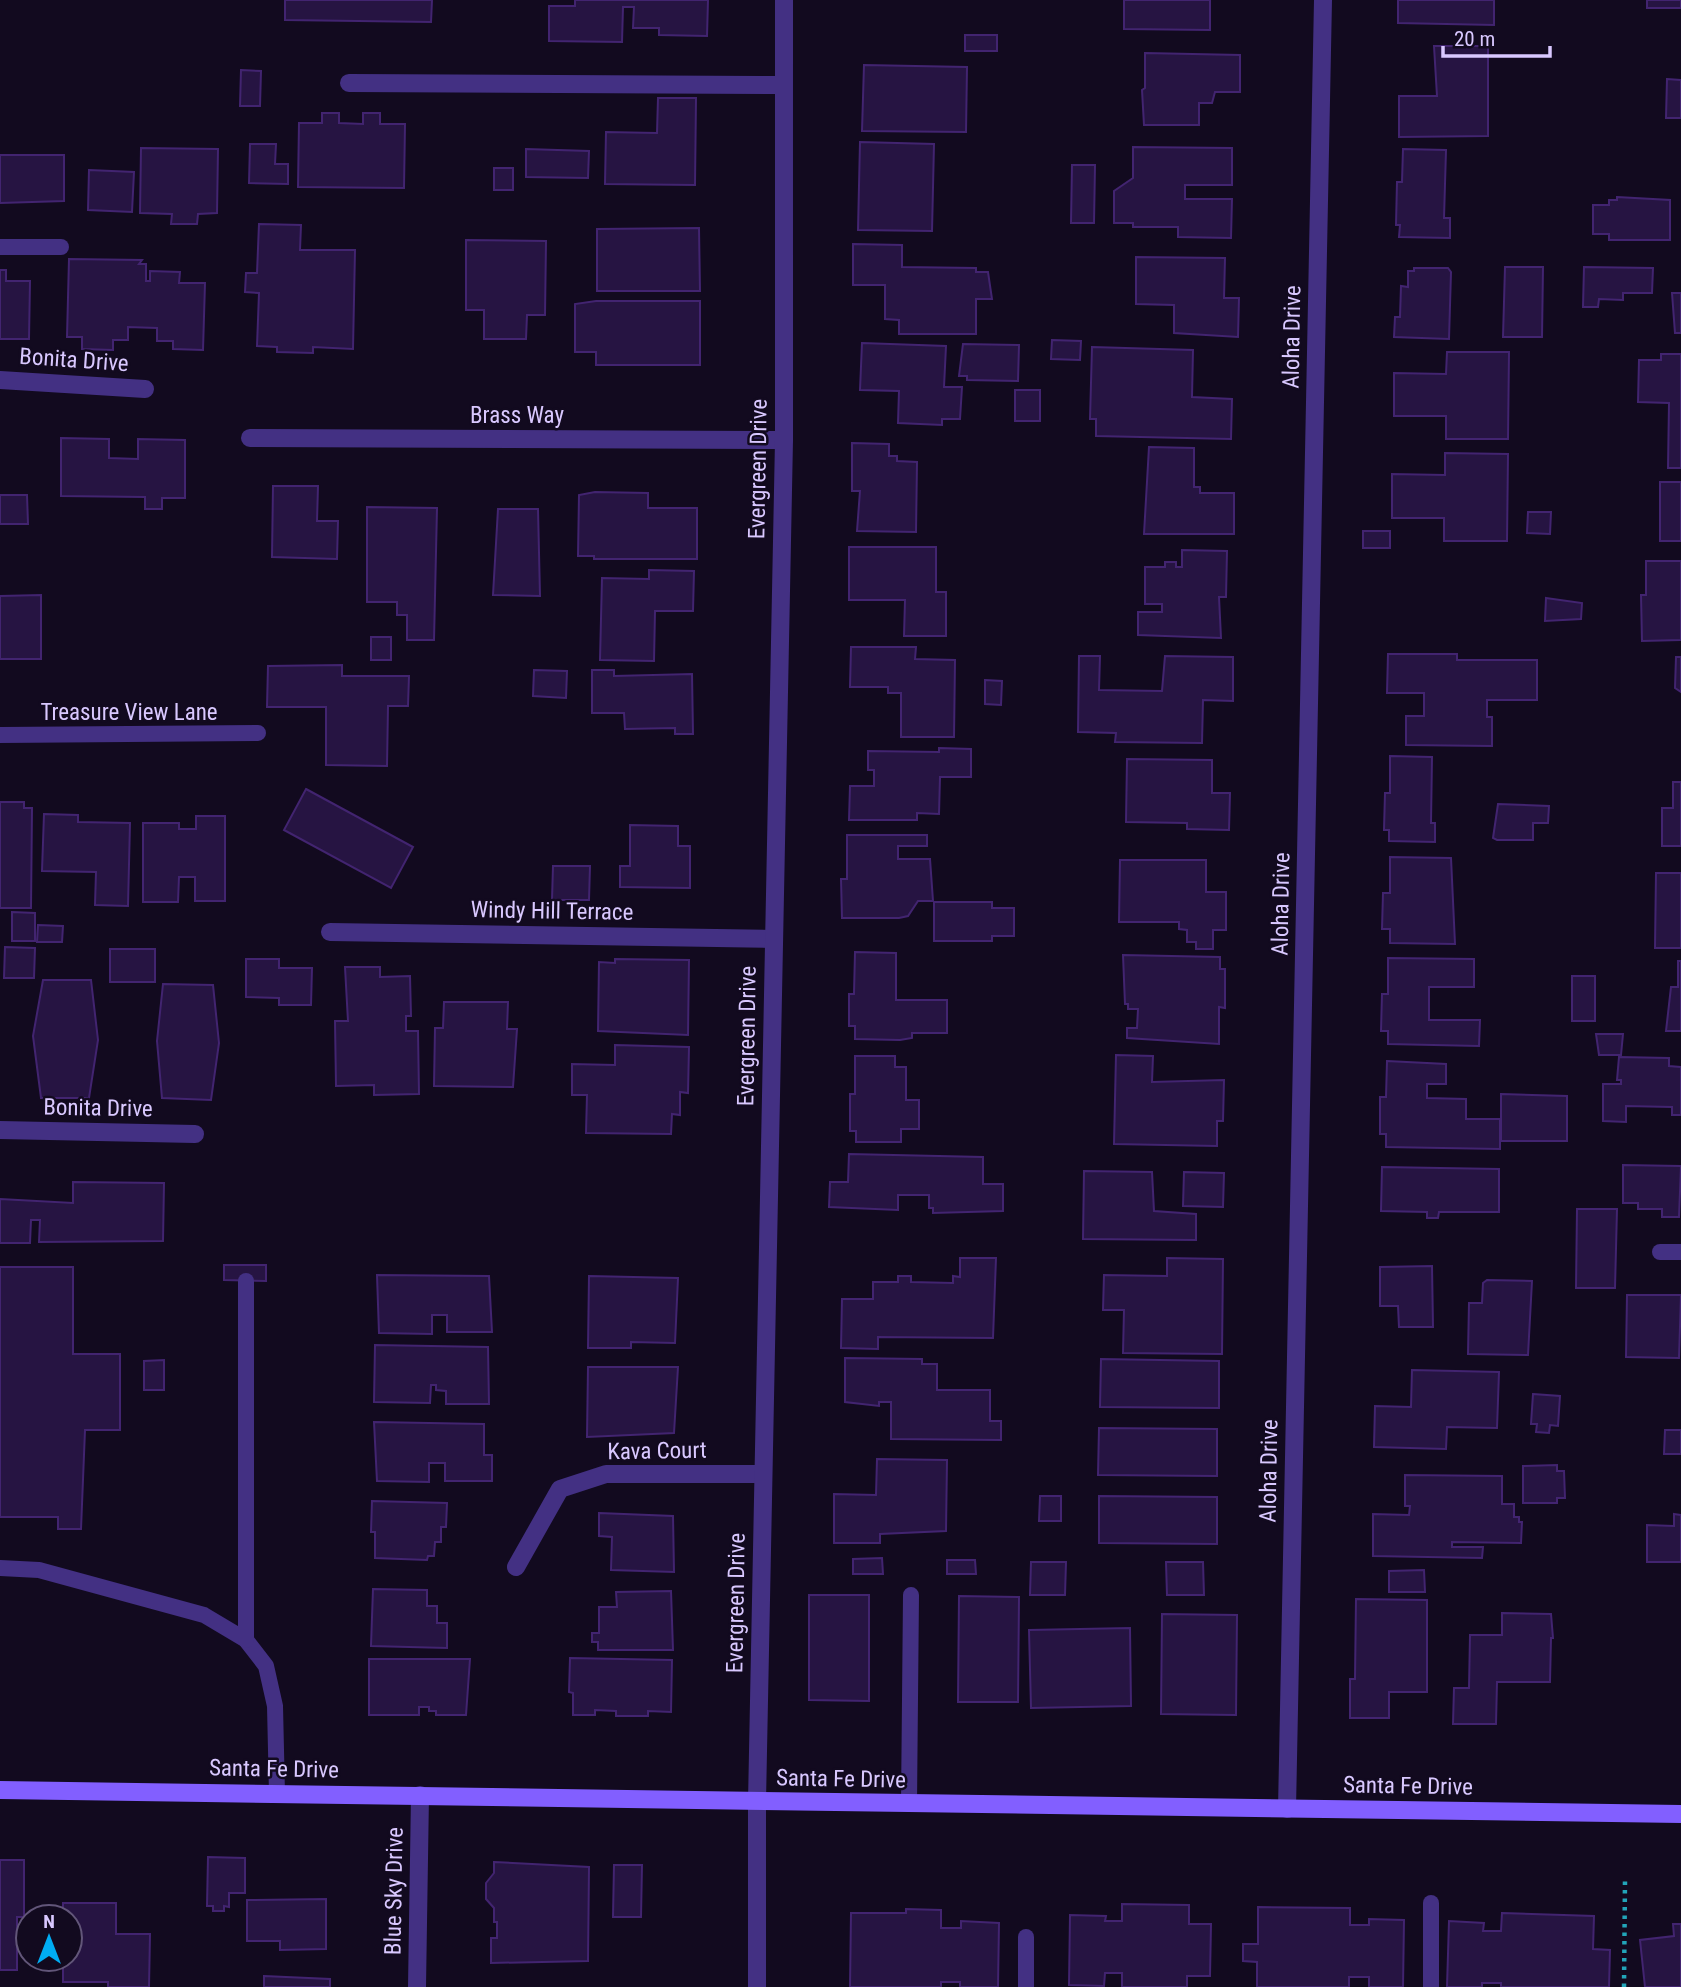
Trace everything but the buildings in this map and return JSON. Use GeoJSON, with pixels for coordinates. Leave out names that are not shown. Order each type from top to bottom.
{"type":"FeatureCollection","features":[{"type":"Feature","properties":{"kind":"main road","name":"Santa Fe Drive"},"geometry":{"type":"LineString","coordinates":[[0,1790],[1681,1814]]}},
{"type":"Feature","properties":{"kind":"street","name":"Evergreen Drive"},"geometry":{"type":"LineString","coordinates":[[757,1987],[757,1802],[784,440],[784,0]]}},
{"type":"Feature","properties":{"kind":"street","name":"Aloha Drive"},"geometry":{"type":"LineString","coordinates":[[1287,1809],[1323,0]]}},
{"type":"Feature","properties":{"kind":"street"},"geometry":{"type":"LineString","coordinates":[[349,83],[783,85]]}},
{"type":"Feature","properties":{"kind":"street","name":"Bonita Drive"},"geometry":{"type":"LineString","coordinates":[[0,380],[145,389]]}},
{"type":"Feature","properties":{"kind":"street","name":"Brass Way"},"geometry":{"type":"LineString","coordinates":[[250,438],[784,440]]}},
{"type":"Feature","properties":{"kind":"street","name":"Windy Hill Terrace"},"geometry":{"type":"LineString","coordinates":[[330,932],[773,939]]}},
{"type":"Feature","properties":{"kind":"street","name":"Bonita Drive"},"geometry":{"type":"LineString","coordinates":[[0,1130],[195,1134]]}},
{"type":"Feature","properties":{"kind":"street","name":"Kava Court"},"geometry":{"type":"LineString","coordinates":[[516,1567],[560,1489],[606,1474],[763,1474]]}},
{"type":"Feature","properties":{"kind":"street","name":"Blue Sky Drive"},"geometry":{"type":"LineString","coordinates":[[417,1987],[421,1795]]}},
{"type":"Feature","properties":{"kind":"lane"},"geometry":{"type":"LineString","coordinates":[[0,247],[61,247]]}},
{"type":"Feature","properties":{"kind":"lane","name":"Treasure View Lane"},"geometry":{"type":"LineString","coordinates":[[0,735],[258,733]]}},
{"type":"Feature","properties":{"kind":"lane"},"geometry":{"type":"LineString","coordinates":[[1660,1252],[1681,1252]]}},
{"type":"Feature","properties":{"kind":"lane"},"geometry":{"type":"LineString","coordinates":[[246,1281],[246,1640]]}},
{"type":"Feature","properties":{"kind":"lane"},"geometry":{"type":"LineString","coordinates":[[0,1568],[39,1570],[204,1615],[246,1640],[266,1666],[275,1706],[276,1794]]}},
{"type":"Feature","properties":{"kind":"lane"},"geometry":{"type":"LineString","coordinates":[[909,1804],[911,1594]]}},
{"type":"Feature","properties":{"kind":"lane"},"geometry":{"type":"LineString","coordinates":[[1431,1903],[1431,1987]]}},
{"type":"Feature","properties":{"kind":"lane"},"geometry":{"type":"LineString","coordinates":[[1026,1937],[1026,1987]]}},
{"type":"Feature","properties":{"kind":"path"},"geometry":{"type":"LineString","coordinates":[[1624,1987],[1625,1880]]}}]}
